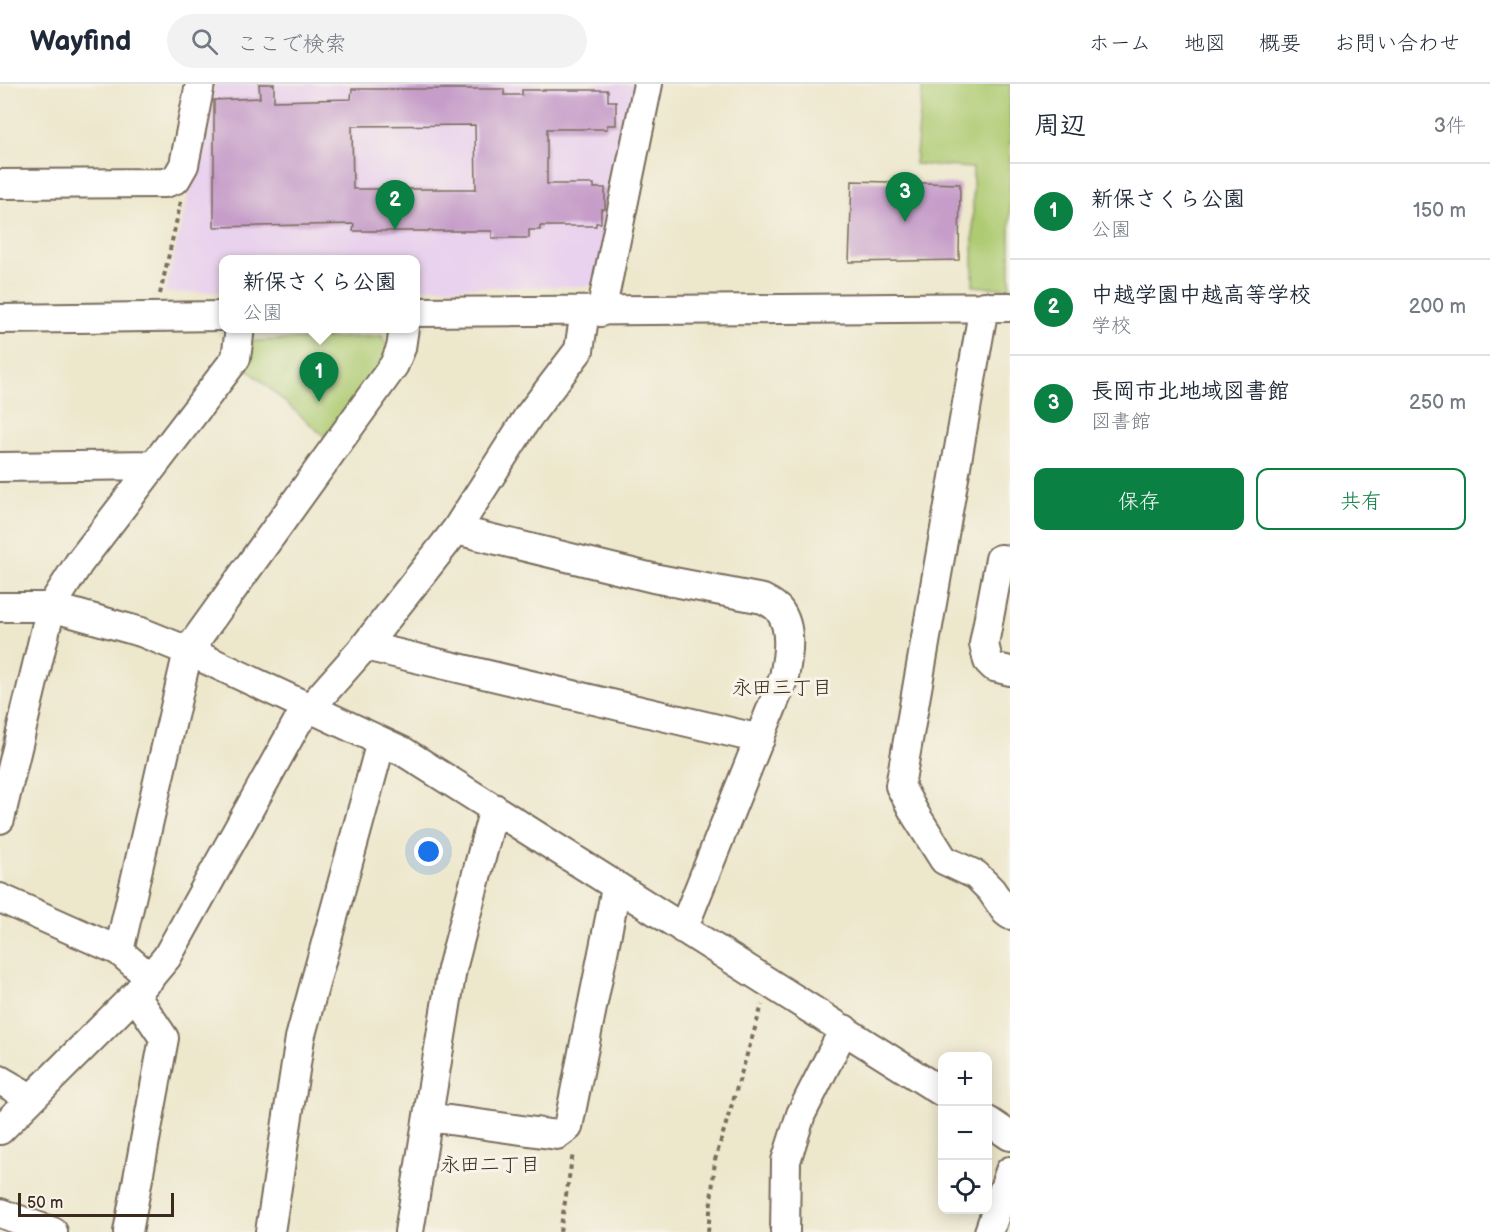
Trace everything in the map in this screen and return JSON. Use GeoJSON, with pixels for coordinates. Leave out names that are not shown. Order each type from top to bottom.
{"type":"FeatureCollection","features":[{"type":"Feature","properties":{"kind":"street"},"geometry":{"type":"LineString","coordinates":[[0,184],[165,183],[176,179],[184,165],[200,84]]}},
{"type":"Feature","properties":{"kind":"street"},"geometry":{"type":"LineString","coordinates":[[0,1130],[142,987],[167,957],[297,723],[365,646],[456,530],[528,417],[579,350],[593,312],[648,84]]}},
{"type":"Feature","properties":{"kind":"street"},"geometry":{"type":"LineString","coordinates":[[420,312],[997,307],[900,786],[944,860],[976,875],[1010,915]]}},
{"type":"Feature","properties":{"kind":"street"},"geometry":{"type":"LineString","coordinates":[[0,319],[219,316]]}},
{"type":"Feature","properties":{"kind":"street"},"geometry":{"type":"LineString","coordinates":[[0,819],[51,607],[79,563],[236,358],[239,333]]}},
{"type":"Feature","properties":{"kind":"street"},"geometry":{"type":"LineString","coordinates":[[119,951],[188,651],[394,365],[401,348],[403,333]]}},
{"type":"Feature","properties":{"kind":"street"},"geometry":{"type":"LineString","coordinates":[[0,467],[154,465]]}},
{"type":"Feature","properties":{"kind":"street"},"geometry":{"type":"LineString","coordinates":[[456,530],[653,578],[763,599],[778,608],[786,621],[789,654],[784,677],[683,929]]}},
{"type":"Feature","properties":{"kind":"street"},"geometry":{"type":"LineString","coordinates":[[1010,560],[1000,559],[984,644],[988,661],[994,668],[1010,671]]}},
{"type":"Feature","properties":{"kind":"street"},"geometry":{"type":"LineString","coordinates":[[0,607],[51,607],[141,632],[188,651],[404,752],[938,1089]]}},
{"type":"Feature","properties":{"kind":"street"},"geometry":{"type":"LineString","coordinates":[[365,646],[760,739]]}},
{"type":"Feature","properties":{"kind":"street"},"geometry":{"type":"LineString","coordinates":[[270,1232],[300,1038],[381,742]]}},
{"type":"Feature","properties":{"kind":"street"},"geometry":{"type":"LineString","coordinates":[[409,1232],[452,969],[494,808]]}},
{"type":"Feature","properties":{"kind":"street"},"geometry":{"type":"LineString","coordinates":[[428,1117],[557,1135],[568,1127],[616,888]]}},
{"type":"Feature","properties":{"kind":"street"},"geometry":{"type":"LineString","coordinates":[[0,898],[119,951],[142,987],[164,1038],[128,1232]]}},
{"type":"Feature","properties":{"kind":"street"},"geometry":{"type":"LineString","coordinates":[[785,1232],[786,1161],[801,1114],[844,1029]]}},
{"type":"Feature","properties":{"kind":"street"},"geometry":{"type":"LineString","coordinates":[[0,1080],[31,1098]]}},
{"type":"Feature","properties":{"kind":"street"},"geometry":{"type":"LineString","coordinates":[[992,1124],[1010,1136]]}},
{"type":"Feature","properties":{"kind":"street"},"geometry":{"type":"LineString","coordinates":[[989,1232],[1010,1171]]}},
{"type":"Feature","properties":{"kind":"street"},"geometry":{"type":"LineString","coordinates":[[0,1213],[53,1232]]}},
{"type":"Feature","properties":{"kind":"path"},"geometry":{"type":"LineString","coordinates":[[155,318],[182,195],[176,179]]}},
{"type":"Feature","properties":{"kind":"path"},"geometry":{"type":"LineString","coordinates":[[708,1232],[715,1160],[754,1036],[768,981]]}},
{"type":"Feature","properties":{"kind":"path"},"geometry":{"type":"LineString","coordinates":[[560,1232],[574,1146],[568,1127]]}},
{"type":"Feature","properties":{"kind":"shaded area"},"geometry":{"type":"Polygon","coordinates":[[[215,84],[641,84],[598,286],[420,288],[420,255],[219,255],[219,292],[165,293],[215,84]]]}},
{"type":"Feature","properties":{"kind":"green space"},"geometry":{"type":"Polygon","coordinates":[[[923,84],[1010,84],[1010,289],[973,286],[973,168],[915,164],[923,84]]]}},
{"type":"Feature","properties":{"kind":"green space"},"geometry":{"type":"Polygon","coordinates":[[[382,336],[391,354],[325,437],[245,367],[253,341],[382,336]]]}},
{"type":"Feature","properties":{"kind":"building"},"geometry":{"type":"Polygon","coordinates":[[[259,84],[274,84],[274,101],[351,99],[352,89],[504,89],[504,95],[522,95],[522,90],[608,90],[608,101],[616,101],[616,125],[607,125],[607,129],[547,129],[547,184],[594,184],[594,188],[605,188],[605,209],[601,209],[601,223],[596,223],[596,226],[540,226],[540,230],[529,230],[529,238],[492,238],[492,231],[353,231],[354,224],[214,227],[214,100],[260,98],[259,84]],[[475,125],[352,126],[353,189],[476,189],[475,125]]]}},
{"type":"Feature","properties":{"kind":"building"},"geometry":{"type":"Polygon","coordinates":[[[852,181],[960,184],[959,260],[849,262],[852,181]]]}},
{"type":"Feature","properties":{"kind":"place","name":"長岡市北地域図書館"},"geometry":{"type":"Point","coordinates":[905,222]}},
{"type":"Feature","properties":{"kind":"place","name":"中越学園中越高等学校"},"geometry":{"type":"Point","coordinates":[395,230]}},
{"type":"Feature","properties":{"kind":"place","name":"新保さくら公園"},"geometry":{"type":"Point","coordinates":[319,402]}},
{"type":"Feature","properties":{"kind":"district","name":"永田三丁目"},"geometry":{"type":"Point","coordinates":[782,688]}},
{"type":"Feature","properties":{"kind":"district","name":"永田二丁目"},"geometry":{"type":"Point","coordinates":[490,1165]}}]}
